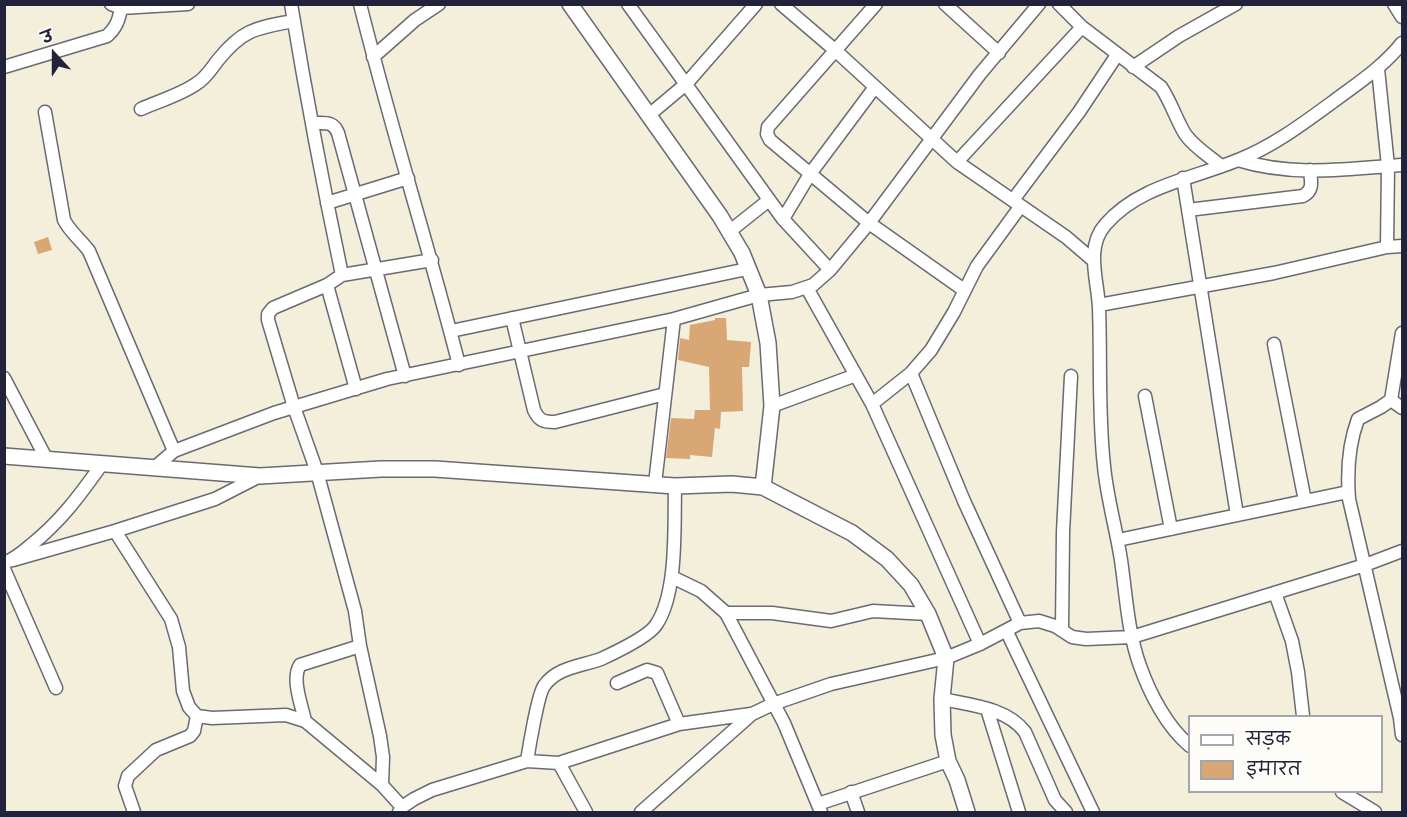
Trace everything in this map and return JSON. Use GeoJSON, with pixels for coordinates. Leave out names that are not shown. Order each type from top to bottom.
{"type":"FeatureCollection","features":[{"type":"Feature","properties":{"kind":"street"},"geometry":{"type":"LineString","coordinates":[[4,66],[107,36],[118,22],[116,6],[188,4]]}},
{"type":"Feature","properties":{"kind":"street"},"geometry":{"type":"LineString","coordinates":[[291,4],[298,54],[314,123],[342,275]]}},
{"type":"Feature","properties":{"kind":"street"},"geometry":{"type":"LineString","coordinates":[[360,4],[459,365]]}},
{"type":"Feature","properties":{"kind":"street"},"geometry":{"type":"LineString","coordinates":[[570,4],[730,231],[742,253],[759,295],[768,343],[772,406],[763,487]]}},
{"type":"Feature","properties":{"kind":"street"},"geometry":{"type":"LineString","coordinates":[[628,4],[783,219],[830,270]]}},
{"type":"Feature","properties":{"kind":"street"},"geometry":{"type":"LineString","coordinates":[[649,115],[686,84],[756,4]]}},
{"type":"Feature","properties":{"kind":"street"},"geometry":{"type":"LineString","coordinates":[[781,4],[957,162],[1016,204],[1036,215],[1094,261]]}},
{"type":"Feature","properties":{"kind":"street"},"geometry":{"type":"LineString","coordinates":[[876,4],[768,127],[767,134],[770,140],[868,223],[964,290]]}},
{"type":"Feature","properties":{"kind":"street"},"geometry":{"type":"LineString","coordinates":[[945,4],[999,53]]}},
{"type":"Feature","properties":{"kind":"street"},"geometry":{"type":"LineString","coordinates":[[154,468],[174,451],[294,407],[356,389],[405,376],[674,319],[759,295],[792,292],[813,285],[830,270],[868,223],[980,74],[1039,4]]}},
{"type":"Feature","properties":{"kind":"street"},"geometry":{"type":"LineString","coordinates":[[1059,4],[1117,56],[1161,87],[1185,134],[1221,166]]}},
{"type":"Feature","properties":{"kind":"street"},"geometry":{"type":"LineString","coordinates":[[1133,66],[1179,36],[1236,4]]}},
{"type":"Feature","properties":{"kind":"street"},"geometry":{"type":"LineString","coordinates":[[1394,4],[1402,17]]}},
{"type":"Feature","properties":{"kind":"street"},"geometry":{"type":"LineString","coordinates":[[373,57],[436,5]]}},
{"type":"Feature","properties":{"kind":"street"},"geometry":{"type":"LineString","coordinates":[[141,109],[195,85],[206,76],[232,42],[248,32],[294,21]]}},
{"type":"Feature","properties":{"kind":"street"},"geometry":{"type":"LineString","coordinates":[[957,162],[1082,27]]}},
{"type":"Feature","properties":{"kind":"street"},"geometry":{"type":"LineString","coordinates":[[1188,744],[1168,725],[1140,667],[1132,637],[1118,540],[1103,466],[1099,305],[1094,261],[1096,240],[1103,227],[1116,213],[1147,193],[1183,178],[1238,160],[1304,122],[1378,69],[1402,43]]}},
{"type":"Feature","properties":{"kind":"street"},"geometry":{"type":"LineString","coordinates":[[872,404],[911,373],[931,350],[954,312],[977,266],[1016,204],[1117,56]]}},
{"type":"Feature","properties":{"kind":"street"},"geometry":{"type":"LineString","coordinates":[[1378,69],[1388,166],[1387,247]]}},
{"type":"Feature","properties":{"kind":"street"},"geometry":{"type":"LineString","coordinates":[[783,219],[810,174],[875,87]]}},
{"type":"Feature","properties":{"kind":"street"},"geometry":{"type":"LineString","coordinates":[[45,112],[64,220],[71,232],[89,251],[174,451]]}},
{"type":"Feature","properties":{"kind":"street"},"geometry":{"type":"LineString","coordinates":[[314,123],[329,123],[336,127],[405,376]]}},
{"type":"Feature","properties":{"kind":"street"},"geometry":{"type":"LineString","coordinates":[[1238,160],[1260,167],[1310,170],[1402,165]]}},
{"type":"Feature","properties":{"kind":"street"},"geometry":{"type":"LineString","coordinates":[[1188,210],[1303,196],[1309,193],[1312,186],[1310,170]]}},
{"type":"Feature","properties":{"kind":"street"},"geometry":{"type":"LineString","coordinates":[[327,203],[408,178]]}},
{"type":"Feature","properties":{"kind":"street"},"geometry":{"type":"LineString","coordinates":[[1183,178],[1237,515]]}},
{"type":"Feature","properties":{"kind":"street"},"geometry":{"type":"LineString","coordinates":[[730,231],[769,200]]}},
{"type":"Feature","properties":{"kind":"street"},"geometry":{"type":"LineString","coordinates":[[1099,305],[1274,273],[1387,247],[1402,246]]}},
{"type":"Feature","properties":{"kind":"street"},"geometry":{"type":"LineString","coordinates":[[382,785],[383,757],[380,736],[360,646],[356,611],[317,472],[294,407],[268,314],[273,308],[327,285],[342,275],[432,260]]}},
{"type":"Feature","properties":{"kind":"street"},"geometry":{"type":"LineString","coordinates":[[451,331],[747,269]]}},
{"type":"Feature","properties":{"kind":"street"},"geometry":{"type":"LineString","coordinates":[[327,285],[356,389]]}},
{"type":"Feature","properties":{"kind":"street"},"geometry":{"type":"LineString","coordinates":[[807,288],[872,404],[980,644]]}},
{"type":"Feature","properties":{"kind":"street"},"geometry":{"type":"LineString","coordinates":[[512,318],[534,410],[537,417],[544,422],[555,422],[665,394]]}},
{"type":"Feature","properties":{"kind":"street"},"geometry":{"type":"LineString","coordinates":[[655,484],[674,319]]}},
{"type":"Feature","properties":{"kind":"street"},"geometry":{"type":"LineString","coordinates":[[1402,333],[1391,400],[1358,418],[1354,431],[1348,481],[1348,492],[1402,735]]}},
{"type":"Feature","properties":{"kind":"street"},"geometry":{"type":"LineString","coordinates":[[1274,344],[1305,501]]}},
{"type":"Feature","properties":{"kind":"street"},"geometry":{"type":"LineString","coordinates":[[911,373],[964,501],[1020,623]]}},
{"type":"Feature","properties":{"kind":"street"},"geometry":{"type":"LineString","coordinates":[[772,406],[856,375]]}},
{"type":"Feature","properties":{"kind":"street"},"geometry":{"type":"LineString","coordinates":[[1062,630],[1063,532],[1071,376]]}},
{"type":"Feature","properties":{"kind":"street"},"geometry":{"type":"LineString","coordinates":[[4,378],[47,460]]}},
{"type":"Feature","properties":{"kind":"street"},"geometry":{"type":"LineString","coordinates":[[1145,396],[1171,529]]}},
{"type":"Feature","properties":{"kind":"street"},"geometry":{"type":"LineString","coordinates":[[1391,400],[1402,408]]}},
{"type":"Feature","properties":{"kind":"street"},"geometry":{"type":"LineString","coordinates":[[4,456],[260,476],[381,469],[435,469],[675,486],[732,484],[763,487],[852,533],[874,548],[905,578],[928,614],[946,657],[942,699],[943,735],[948,760],[967,813]]}},
{"type":"Feature","properties":{"kind":"street"},"geometry":{"type":"LineString","coordinates":[[7,564],[53,527],[72,506],[102,464]]}},
{"type":"Feature","properties":{"kind":"street"},"geometry":{"type":"LineString","coordinates":[[7,564],[215,499],[260,476]]}},
{"type":"Feature","properties":{"kind":"street"},"geometry":{"type":"LineString","coordinates":[[526,761],[543,687],[552,677],[565,670],[603,658],[655,627],[663,612],[672,577],[675,486]]}},
{"type":"Feature","properties":{"kind":"street"},"geometry":{"type":"LineString","coordinates":[[1118,540],[1348,492]]}},
{"type":"Feature","properties":{"kind":"street"},"geometry":{"type":"LineString","coordinates":[[115,531],[171,619],[179,647],[183,692],[189,706],[197,716],[212,718],[286,715],[305,721],[382,785],[400,810],[432,790],[526,761],[559,764],[679,724],[752,714],[831,684],[946,657],[1007,632],[1020,623],[1039,621],[1062,630],[1072,637],[1086,639],[1132,637],[1275,594],[1402,551]]}},
{"type":"Feature","properties":{"kind":"street"},"geometry":{"type":"LineString","coordinates":[[7,564],[56,688]]}},
{"type":"Feature","properties":{"kind":"street"},"geometry":{"type":"LineString","coordinates":[[672,577],[701,591],[726,613],[774,704],[820,808],[851,792],[948,760]]}},
{"type":"Feature","properties":{"kind":"street"},"geometry":{"type":"LineString","coordinates":[[1275,594],[1292,641],[1303,715]]}},
{"type":"Feature","properties":{"kind":"street"},"geometry":{"type":"LineString","coordinates":[[726,613],[772,613],[831,621],[873,611],[928,614]]}},
{"type":"Feature","properties":{"kind":"street"},"geometry":{"type":"LineString","coordinates":[[1007,632],[1093,813]]}},
{"type":"Feature","properties":{"kind":"street"},"geometry":{"type":"LineString","coordinates":[[305,721],[297,677],[300,665],[360,646]]}},
{"type":"Feature","properties":{"kind":"street"},"geometry":{"type":"LineString","coordinates":[[618,683],[647,670],[657,673],[679,724]]}},
{"type":"Feature","properties":{"kind":"street"},"geometry":{"type":"LineString","coordinates":[[942,699],[987,709],[1010,717],[1019,724],[1025,732],[1055,800],[1066,813]]}},
{"type":"Feature","properties":{"kind":"street"},"geometry":{"type":"LineString","coordinates":[[987,709],[1019,813]]}},
{"type":"Feature","properties":{"kind":"street"},"geometry":{"type":"LineString","coordinates":[[641,813],[752,714]]}},
{"type":"Feature","properties":{"kind":"street"},"geometry":{"type":"LineString","coordinates":[[134,813],[125,786],[128,776],[156,750],[190,736],[194,731],[197,716]]}},
{"type":"Feature","properties":{"kind":"street"},"geometry":{"type":"LineString","coordinates":[[559,764],[586,813]]}},
{"type":"Feature","properties":{"kind":"street"},"geometry":{"type":"LineString","coordinates":[[851,792],[858,813]]}},
{"type":"Feature","properties":{"kind":"street"},"geometry":{"type":"LineString","coordinates":[[1343,793],[1375,813]]}},
{"type":"Feature","properties":{"kind":"building"},"geometry":{"type":"Polygon","coordinates":[[[48,237],[52,250],[38,254],[34,242],[48,237]]]}},
{"type":"Feature","properties":{"kind":"building"},"geometry":{"type":"Polygon","coordinates":[[[715,318],[726,318],[727,340],[751,342],[749,367],[742,367],[743,411],[721,412],[720,429],[715,428],[712,457],[690,455],[690,459],[666,458],[671,418],[694,419],[695,410],[710,410],[709,367],[678,360],[680,338],[689,340],[690,325],[715,320],[715,318]]]}}]}
